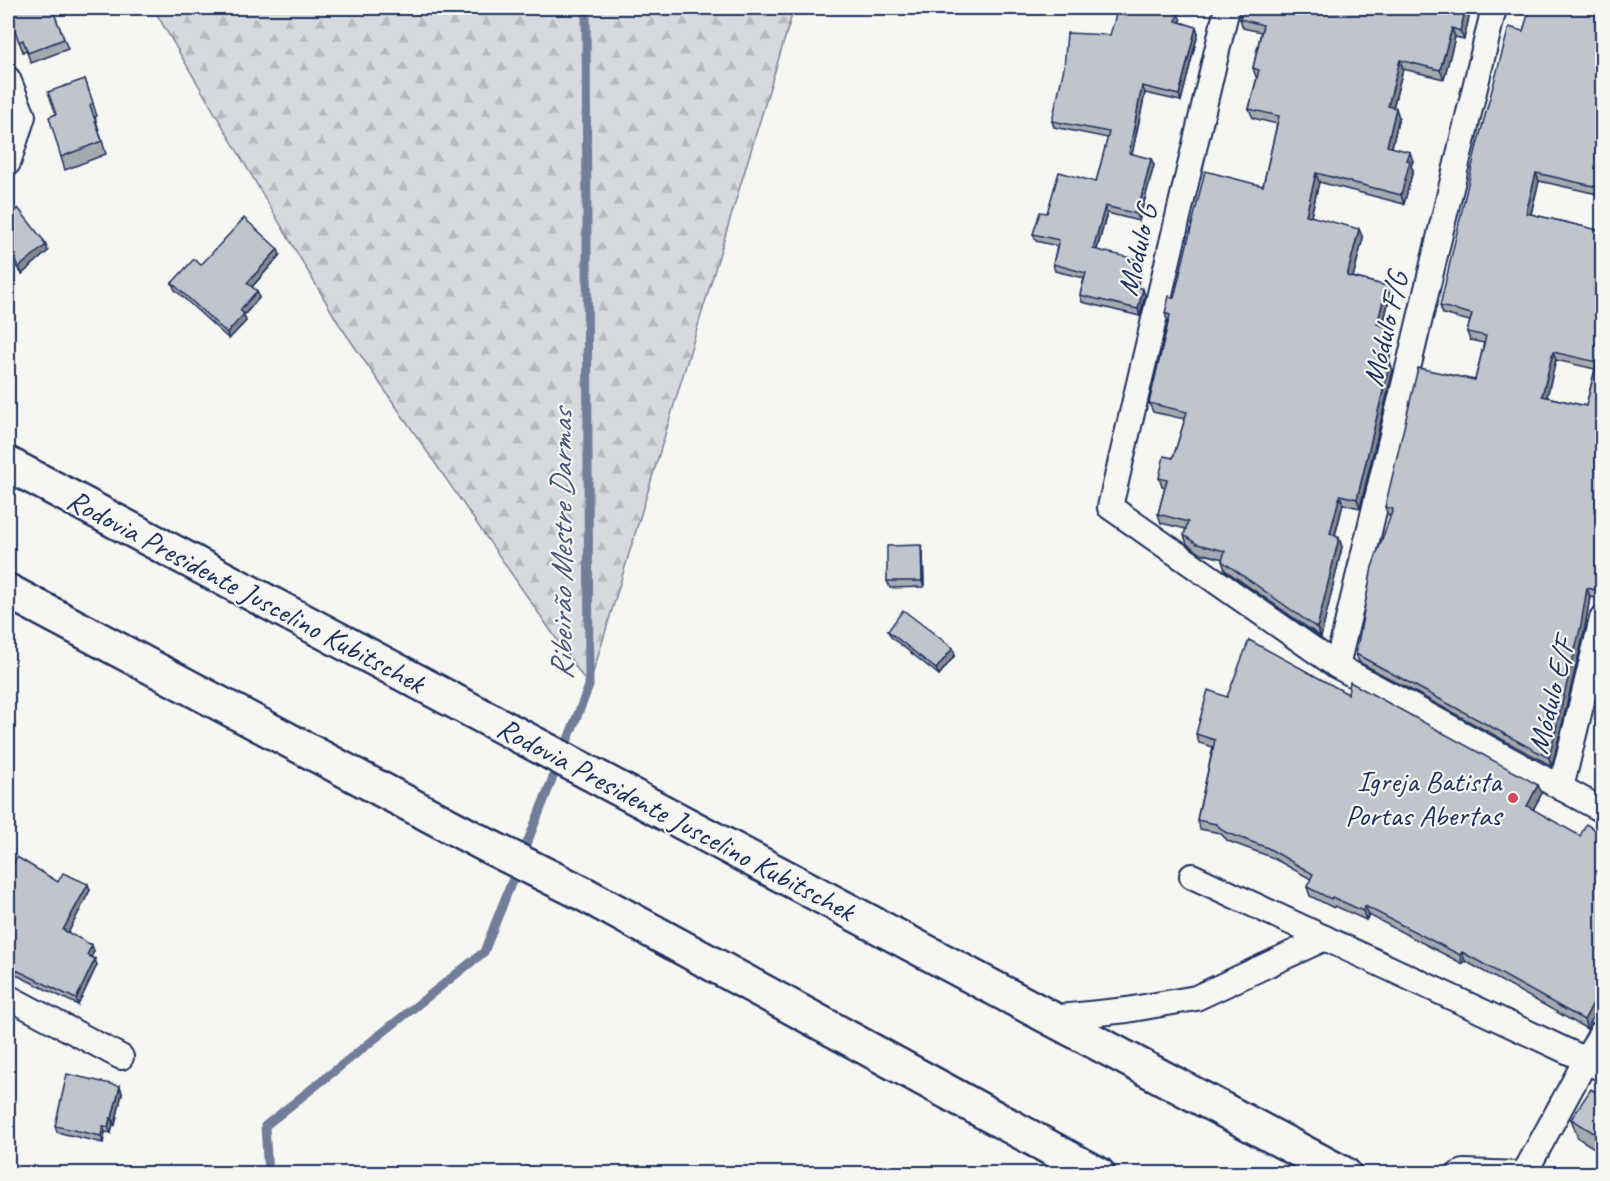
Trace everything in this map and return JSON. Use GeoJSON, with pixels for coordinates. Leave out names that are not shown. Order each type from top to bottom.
{"type":"FeatureCollection","features":[{"type":"Feature","properties":{"kind":"highway","name":"Rodovia Presidente Juscelino Kubitschek"},"geometry":{"type":"LineString","coordinates":[[8,464],[1344,1173]]}},
{"type":"Feature","properties":{"kind":"highway"},"geometry":{"type":"LineString","coordinates":[[8,591],[484,844],[584,894],[1098,1173]]}},
{"type":"Feature","properties":{"kind":"street","name":"Módulo G"},"geometry":{"type":"LineString","coordinates":[[1227,8],[1110,507],[1337,666]]}},
{"type":"Feature","properties":{"kind":"street","name":"Módulo F/G"},"geometry":{"type":"LineString","coordinates":[[1337,666],[1494,8]]}},
{"type":"Feature","properties":{"kind":"street"},"geometry":{"type":"LineString","coordinates":[[8,79],[22,116],[8,163]]}},
{"type":"Feature","properties":{"kind":"street","name":"Módulo E/F"},"geometry":{"type":"LineString","coordinates":[[1561,788],[1602,620]]}},
{"type":"Feature","properties":{"kind":"street"},"geometry":{"type":"LineString","coordinates":[[1337,666],[1602,810]]}},
{"type":"Feature","properties":{"kind":"street"},"geometry":{"type":"LineString","coordinates":[[1192,876],[1594,1064]]}},
{"type":"Feature","properties":{"kind":"street"},"geometry":{"type":"LineString","coordinates":[[1051,1018],[1127,1010],[1196,998],[1325,938]]}},
{"type":"Feature","properties":{"kind":"street"},"geometry":{"type":"LineString","coordinates":[[8,998],[121,1057]]}},
{"type":"Feature","properties":{"kind":"street"},"geometry":{"type":"LineString","coordinates":[[1459,1173],[1522,1173],[1594,1064],[1602,1032]]}},
{"type":"Feature","properties":{"kind":"green space"},"geometry":{"type":"Polygon","coordinates":[[[153,8],[794,8],[589,686],[339,324],[153,8]]]}},
{"type":"Feature","properties":{"kind":"building"},"geometry":{"type":"Polygon","coordinates":[[[8,8],[52,8],[64,39],[28,53],[23,40],[19,42],[8,8]]]}},
{"type":"Feature","properties":{"kind":"building"},"geometry":{"type":"Polygon","coordinates":[[[1118,8],[1178,8],[1176,21],[1196,27],[1179,95],[1142,86],[1129,153],[1151,159],[1137,214],[1105,206],[1093,249],[1140,260],[1134,285],[1143,289],[1138,309],[1080,295],[1086,273],[1053,264],[1059,240],[1033,234],[1040,212],[1047,213],[1059,172],[1096,182],[1109,132],[1052,121],[1064,68],[1067,33],[1110,35],[1118,8]]]}},
{"type":"Feature","properties":{"kind":"building"},"geometry":{"type":"Polygon","coordinates":[[[1243,8],[1466,8],[1460,31],[1452,28],[1440,70],[1400,60],[1388,106],[1396,108],[1387,146],[1410,152],[1407,160],[1410,161],[1401,195],[1316,173],[1306,215],[1359,229],[1347,276],[1387,286],[1377,324],[1391,328],[1384,360],[1390,362],[1357,499],[1340,495],[1330,533],[1339,538],[1317,628],[1222,561],[1225,551],[1197,544],[1184,535],[1188,522],[1158,514],[1167,480],[1159,478],[1164,456],[1173,458],[1187,412],[1149,403],[1170,315],[1165,313],[1169,296],[1174,298],[1205,171],[1263,186],[1279,116],[1249,109],[1259,70],[1253,68],[1263,25],[1240,19],[1243,8]]]}},
{"type":"Feature","properties":{"kind":"building"},"geometry":{"type":"Polygon","coordinates":[[[1530,8],[1602,8],[1602,188],[1536,173],[1526,213],[1602,231],[1602,565],[1596,590],[1587,588],[1581,625],[1549,758],[1356,654],[1372,567],[1393,509],[1385,507],[1418,368],[1475,380],[1486,336],[1467,332],[1472,314],[1440,306],[1476,149],[1509,27],[1523,31],[1530,8]],[[1553,352],[1542,396],[1586,406],[1597,362],[1553,352]]]}},
{"type":"Feature","properties":{"kind":"building"},"geometry":{"type":"Polygon","coordinates":[[[85,79],[93,103],[90,105],[102,141],[61,157],[49,117],[56,114],[48,92],[85,79]]]}},
{"type":"Feature","properties":{"kind":"building"},"geometry":{"type":"Polygon","coordinates":[[[18,208],[46,245],[19,267],[8,252],[8,216],[18,208]]]}},
{"type":"Feature","properties":{"kind":"building"},"geometry":{"type":"Polygon","coordinates":[[[244,218],[278,249],[247,283],[257,291],[240,310],[244,314],[227,333],[172,283],[194,259],[201,265],[244,218]]]}},
{"type":"Feature","properties":{"kind":"building"},"geometry":{"type":"Polygon","coordinates":[[[921,545],[922,581],[887,581],[887,546],[921,545]]]}},
{"type":"Feature","properties":{"kind":"building"},"geometry":{"type":"Polygon","coordinates":[[[903,610],[953,648],[936,669],[888,631],[903,610]]]}},
{"type":"Feature","properties":{"kind":"building"},"geometry":{"type":"Polygon","coordinates":[[[1249,640],[1348,694],[1350,682],[1538,785],[1527,806],[1580,836],[1586,824],[1602,834],[1602,986],[1584,1020],[1462,952],[1460,955],[1365,906],[1363,911],[1307,887],[1313,874],[1268,848],[1225,832],[1216,824],[1197,820],[1215,740],[1196,734],[1208,690],[1227,697],[1249,640]]]}},
{"type":"Feature","properties":{"kind":"building"},"geometry":{"type":"Polygon","coordinates":[[[1602,748],[1602,780],[1599,778],[1601,768],[1597,768],[1602,748]]]}},
{"type":"Feature","properties":{"kind":"building"},"geometry":{"type":"Polygon","coordinates":[[[17,857],[58,882],[63,873],[88,884],[63,930],[92,945],[87,955],[95,959],[76,999],[8,966],[8,865],[12,866],[17,857]]]}},
{"type":"Feature","properties":{"kind":"building"},"geometry":{"type":"Polygon","coordinates":[[[67,1074],[120,1086],[112,1118],[110,1118],[108,1127],[103,1126],[101,1136],[55,1126],[67,1074]]]}},
{"type":"Feature","properties":{"kind":"building"},"geometry":{"type":"Polygon","coordinates":[[[1591,1089],[1602,1096],[1602,1138],[1571,1119],[1591,1089]]]}},
{"type":"Feature","properties":{"kind":"waterway","name":"Ribeirão Mestre Darmas"},"geometry":{"type":"LineString","coordinates":[[268,1174],[265,1126],[484,952],[589,686],[586,8]]}},
{"type":"Feature","properties":{"kind":"place","name":"Igreja Batista Portas Abertas"},"geometry":{"type":"Point","coordinates":[1513,798]}}]}
